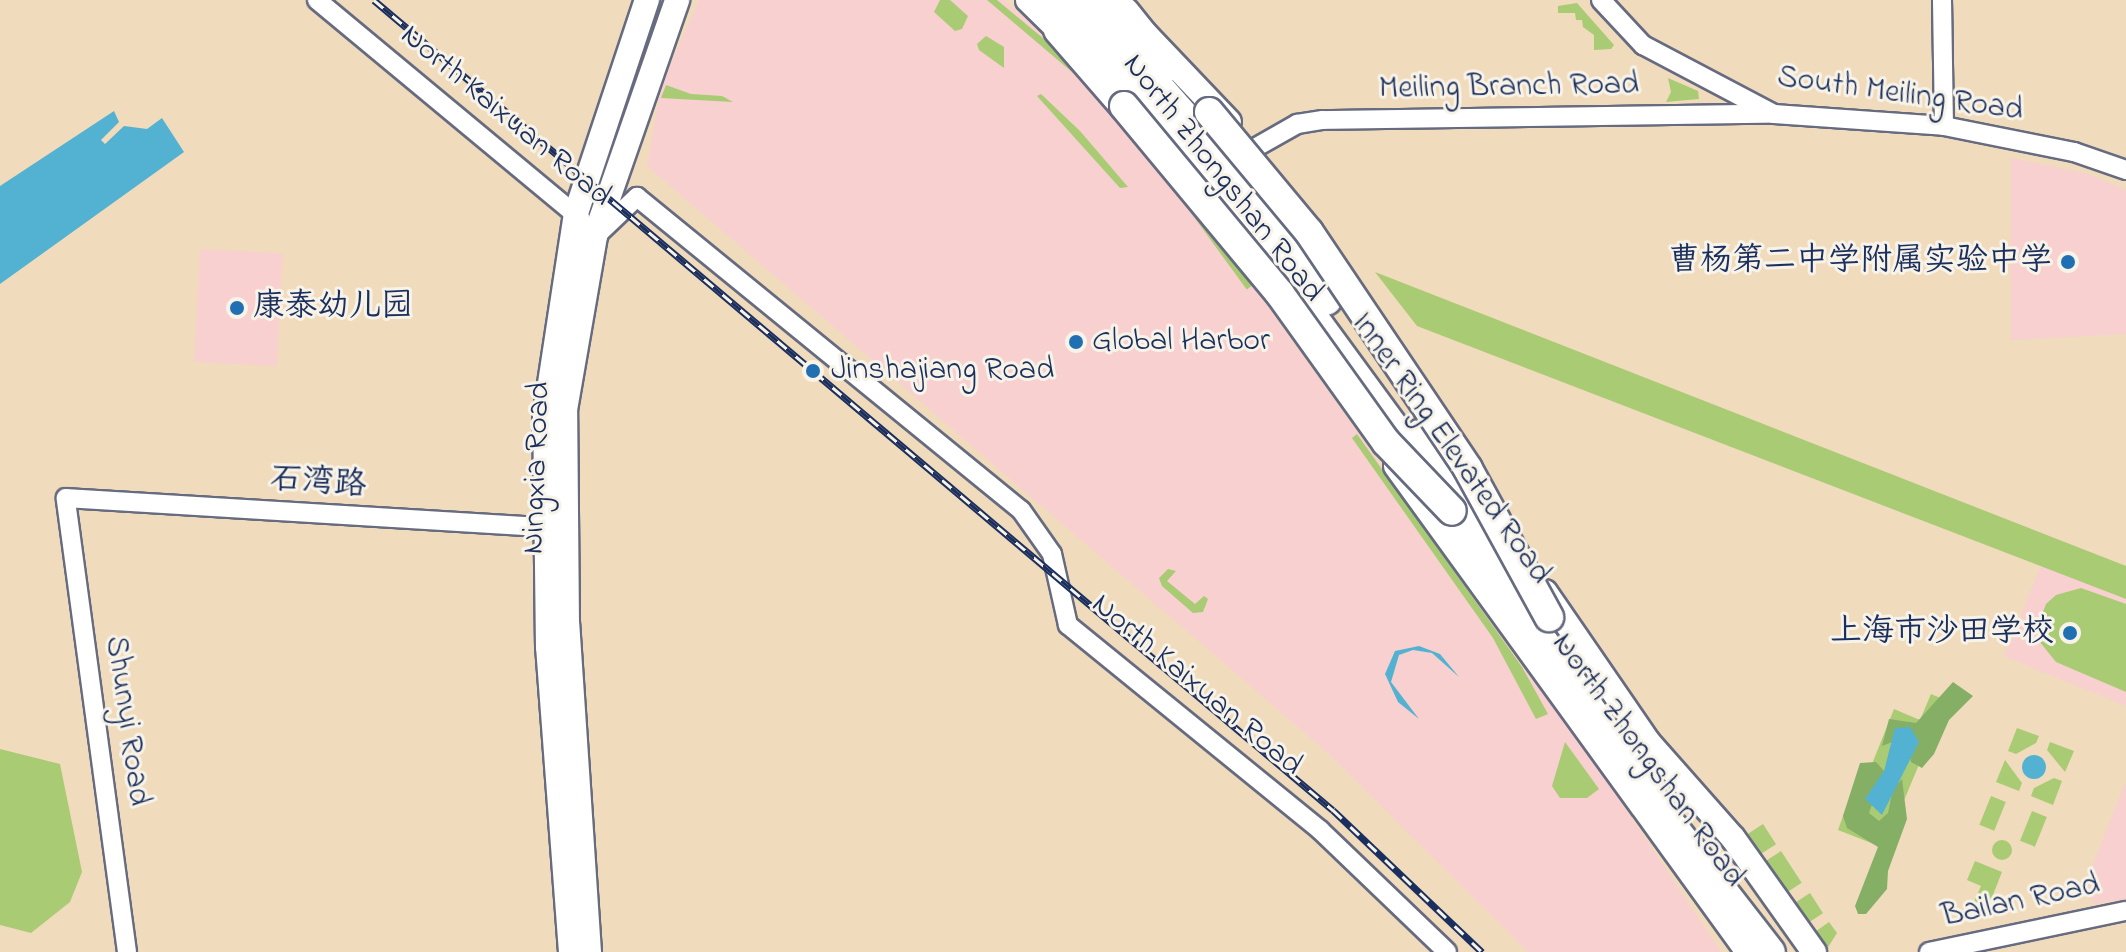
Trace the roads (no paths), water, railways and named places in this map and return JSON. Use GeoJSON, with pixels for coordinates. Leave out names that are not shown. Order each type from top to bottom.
{"type":"FeatureCollection","features":[{"type":"Feature","properties":{"kind":"highway","name":"Inner Ring Elevated Road"},"geometry":{"type":"LineString","coordinates":[[1055,0],[1155,109],[1217,185],[1452,511],[1665,816],[1771,952]]}},
{"type":"Feature","properties":{"kind":"highway","name":"Inner Ring Elevated Road"},"geometry":{"type":"LineString","coordinates":[[1083,0],[1233,171],[1679,806],[1793,952]]}},
{"type":"Feature","properties":{"kind":"highway"},"geometry":{"type":"LineString","coordinates":[[1119,6],[1309,232],[1468,469],[1549,617]]}},
{"type":"Feature","properties":{"kind":"highway"},"geometry":{"type":"LineString","coordinates":[[1058,30],[1280,294],[1386,442],[1452,511]]}},
{"type":"Feature","properties":{"kind":"main road","name":"Ningxia Road"},"geometry":{"type":"LineString","coordinates":[[589,952],[570,685],[545,416],[576,213],[647,0]]}},
{"type":"Feature","properties":{"kind":"main road","name":"Ningxia Road"},"geometry":{"type":"LineString","coordinates":[[571,952],[548,647],[565,410],[595,236],[677,0]]}},
{"type":"Feature","properties":{"kind":"main road","name":"North Zhongshan Road"},"geometry":{"type":"LineString","coordinates":[[1028,0],[1182,169],[1748,952]]}},
{"type":"Feature","properties":{"kind":"main road","name":"North Zhongshan Road"},"geometry":{"type":"LineString","coordinates":[[1119,6],[1253,149],[1315,226],[1455,438],[1467,477]]}},
{"type":"Feature","properties":{"kind":"main road","name":"North Zhongshan Road"},"geometry":{"type":"LineString","coordinates":[[1119,6],[1144,50],[1226,142],[1467,477],[1648,742],[1733,838],[1814,952]]}},
{"type":"Feature","properties":{"kind":"street","name":"North Kaixuan Road"},"geometry":{"type":"LineString","coordinates":[[317,0],[576,213],[595,236],[637,197],[1010,501],[1036,526],[1052,554],[1068,625],[1320,830],[1447,952]]}},
{"type":"Feature","properties":{"kind":"street","name":"South Meiling Road"},"geometry":{"type":"LineString","coordinates":[[1601,0],[1643,45],[1774,114],[1944,126],[2074,152],[2126,170]]}},
{"type":"Feature","properties":{"kind":"street"},"geometry":{"type":"LineString","coordinates":[[1942,0],[1944,126]]}},
{"type":"Feature","properties":{"kind":"street","name":"Meiling Branch Road"},"geometry":{"type":"LineString","coordinates":[[1253,149],[1297,124],[1323,120],[1774,114]]}},
{"type":"Feature","properties":{"kind":"street","name":"石湾路"},"geometry":{"type":"LineString","coordinates":[[66,498],[557,528]]}},
{"type":"Feature","properties":{"kind":"street","name":"Shunyi Road"},"geometry":{"type":"LineString","coordinates":[[66,498],[127,952]]}},
{"type":"Feature","properties":{"kind":"street","name":"Bailan Road"},"geometry":{"type":"LineString","coordinates":[[1929,952],[2126,911]]}},
{"type":"Feature","properties":{"kind":"water"},"geometry":{"type":"Polygon","coordinates":[[[114,111],[119,122],[101,140],[105,144],[124,126],[147,129],[162,118],[184,152],[0,284],[0,186],[114,111]]]}},
{"type":"Feature","properties":{"kind":"water"},"geometry":{"type":"Polygon","coordinates":[[[1419,646],[1440,654],[1459,677],[1432,653],[1413,650],[1399,655],[1391,682],[1419,719],[1398,702],[1385,674],[1395,651],[1419,646]]]}},
{"type":"Feature","properties":{"kind":"water"},"geometry":{"type":"Polygon","coordinates":[[[1910,727],[1919,742],[1882,815],[1865,799],[1884,771],[1895,728],[1910,727]]]}},
{"type":"Feature","properties":{"kind":"water"},"geometry":{"type":"Polygon","coordinates":[[[2029,755],[2039,755],[2046,762],[2046,772],[2039,779],[2029,779],[2022,772],[2022,762],[2029,755]]]}},
{"type":"Feature","properties":{"kind":"railway"},"geometry":{"type":"LineString","coordinates":[[374,0],[1333,810],[1482,952]]}},
{"type":"Feature","properties":{"kind":"place","name":"曹杨第二中学附属实验中学"},"geometry":{"type":"Point","coordinates":[2068,262]}},
{"type":"Feature","properties":{"kind":"place","name":"康泰幼儿园"},"geometry":{"type":"Point","coordinates":[237,308]}},
{"type":"Feature","properties":{"kind":"place","name":"Global Harbor"},"geometry":{"type":"Point","coordinates":[1076,342]}},
{"type":"Feature","properties":{"kind":"place","name":"Jinshajiang Road"},"geometry":{"type":"Point","coordinates":[813,371]}},
{"type":"Feature","properties":{"kind":"place","name":"上海市沙田学校"},"geometry":{"type":"Point","coordinates":[2070,633]}}]}
